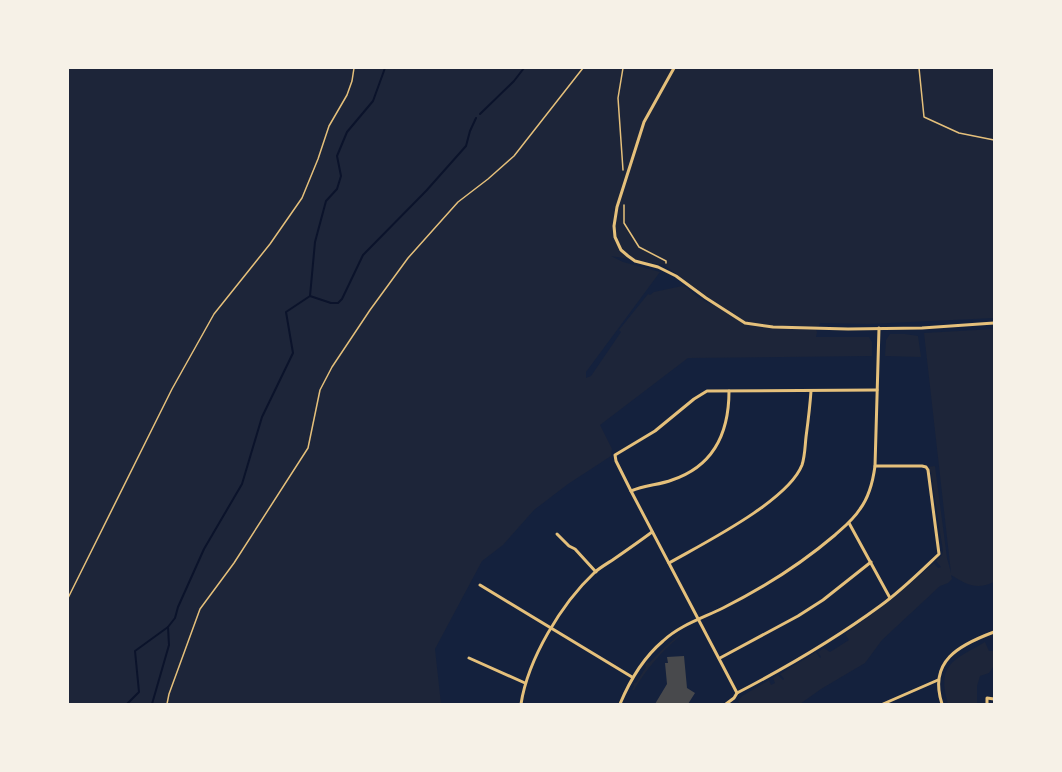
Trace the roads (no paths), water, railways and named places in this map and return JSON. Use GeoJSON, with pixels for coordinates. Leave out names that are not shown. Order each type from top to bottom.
{"type":"FeatureCollection","features":[{"type":"Feature","properties":{"kind":"street"},"geometry":{"type":"LineString","coordinates":[[674,68],[644,122],[617,207],[614,226],[617,243],[628,256],[635,261],[658,267],[676,276],[745,323],[806,328],[922,328],[994,323]]}},
{"type":"Feature","properties":{"kind":"street"},"geometry":{"type":"LineString","coordinates":[[620,705],[632,677],[664,640],[683,627],[771,581],[824,544],[849,523],[862,507],[868,496],[875,466],[879,328]]}},
{"type":"Feature","properties":{"kind":"street"},"geometry":{"type":"LineString","coordinates":[[737,693],[652,532],[615,455],[655,431],[698,395],[707,391],[877,390]]}},
{"type":"Feature","properties":{"kind":"street"},"geometry":{"type":"LineString","coordinates":[[631,491],[681,477],[692,472],[706,459],[721,438],[726,424],[729,411],[729,391]]}},
{"type":"Feature","properties":{"kind":"street"},"geometry":{"type":"LineString","coordinates":[[669,563],[742,520],[770,501],[792,481],[800,470],[804,456],[811,391]]}},
{"type":"Feature","properties":{"kind":"street"},"geometry":{"type":"LineString","coordinates":[[726,705],[737,693],[816,649],[890,598],[939,554],[926,467],[875,466]]}},
{"type":"Feature","properties":{"kind":"street"},"geometry":{"type":"LineString","coordinates":[[849,523],[890,598]]}},
{"type":"Feature","properties":{"kind":"street"},"geometry":{"type":"LineString","coordinates":[[521,705],[525,683],[551,628],[571,600],[596,572],[652,532]]}},
{"type":"Feature","properties":{"kind":"street"},"geometry":{"type":"LineString","coordinates":[[557,534],[575,549],[596,572]]}},
{"type":"Feature","properties":{"kind":"street"},"geometry":{"type":"LineString","coordinates":[[720,658],[798,616],[823,600],[871,562]]}},
{"type":"Feature","properties":{"kind":"street"},"geometry":{"type":"LineString","coordinates":[[480,585],[632,677]]}},
{"type":"Feature","properties":{"kind":"street"},"geometry":{"type":"LineString","coordinates":[[942,705],[938,680],[941,668],[948,658],[994,632]]}},
{"type":"Feature","properties":{"kind":"street"},"geometry":{"type":"LineString","coordinates":[[469,658],[525,683]]}},
{"type":"Feature","properties":{"kind":"street"},"geometry":{"type":"LineString","coordinates":[[884,705],[938,680]]}},
{"type":"Feature","properties":{"kind":"street"},"geometry":{"type":"LineString","coordinates":[[987,705],[987,698],[994,699]]}},
{"type":"Feature","properties":{"kind":"waterway"},"geometry":{"type":"LineString","coordinates":[[127,704],[139,692],[135,651],[168,627],[175,618],[204,549],[242,484],[262,417],[293,353],[286,312],[310,296],[315,242],[326,201],[337,189],[341,176],[337,156],[347,132],[373,101],[385,68]]}},
{"type":"Feature","properties":{"kind":"waterway"},"geometry":{"type":"LineString","coordinates":[[480,114],[524,68]]}},
{"type":"Feature","properties":{"kind":"waterway"},"geometry":{"type":"LineString","coordinates":[[310,296],[331,303],[338,303],[342,299],[363,255],[426,191],[466,146],[476,118]]}},
{"type":"Feature","properties":{"kind":"waterway"},"geometry":{"type":"LineString","coordinates":[[152,704],[169,645],[168,627]]}}]}
